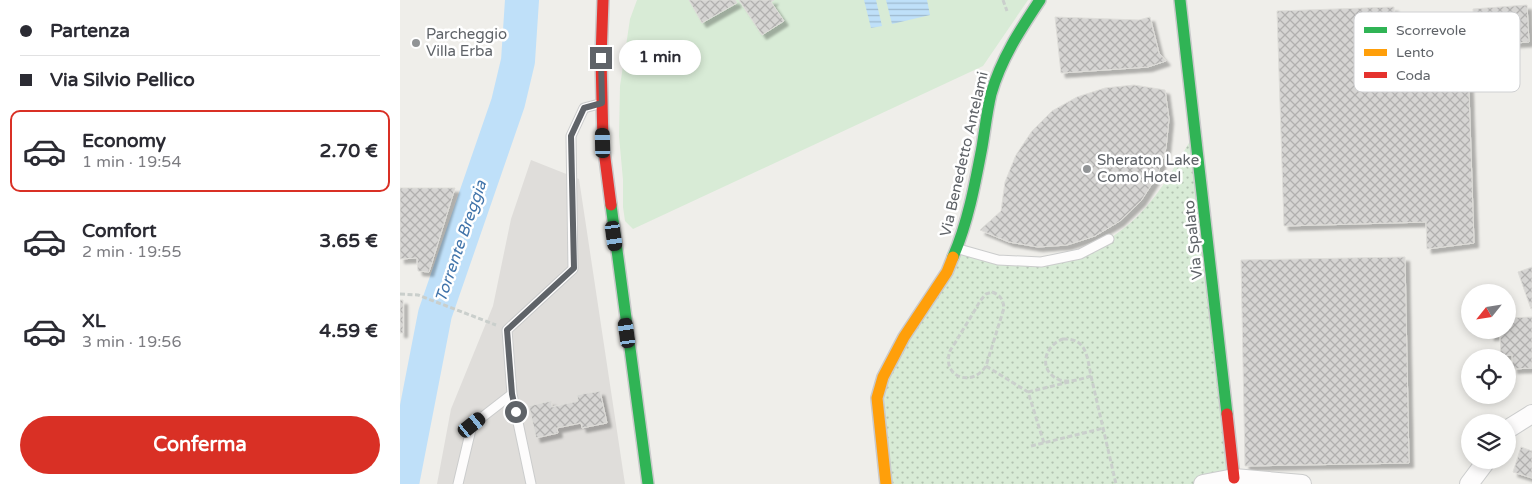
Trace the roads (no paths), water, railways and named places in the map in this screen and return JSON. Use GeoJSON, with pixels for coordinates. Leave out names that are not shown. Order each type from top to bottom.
{"type":"FeatureCollection","features":[{"type":"Feature","properties":{"kind":"street"},"geometry":{"type":"LineString","coordinates":[[603,0],[601,58],[603,143],[648,484]]}},
{"type":"Feature","properties":{"kind":"street","name":"Via Benedetto Antelami"},"geometry":{"type":"LineString","coordinates":[[886,484],[877,398],[883,377],[904,337],[947,272],[957,248],[966,221],[993,88],[1016,35],[1040,0]]}},
{"type":"Feature","properties":{"kind":"street","name":"Via Spalato"},"geometry":{"type":"LineString","coordinates":[[1180,0],[1234,478]]}},
{"type":"Feature","properties":{"kind":"street"},"geometry":{"type":"LineString","coordinates":[[1516,424],[1532,414]]}},
{"type":"Feature","properties":{"kind":"street"},"geometry":{"type":"LineString","coordinates":[[1469,484],[1480,469]]}},
{"type":"Feature","properties":{"kind":"street"},"geometry":{"type":"LineString","coordinates":[[1203,484],[1234,478],[1302,484]]}},
{"type":"Feature","properties":{"kind":"lane"},"geometry":{"type":"LineString","coordinates":[[531,484],[512,394],[507,330],[574,268],[571,136],[584,108],[602,103]]}},
{"type":"Feature","properties":{"kind":"lane"},"geometry":{"type":"LineString","coordinates":[[957,248],[998,260],[1041,262],[1080,254],[1109,239]]}},
{"type":"Feature","properties":{"kind":"lane"},"geometry":{"type":"LineString","coordinates":[[458,484],[472,425],[512,394]]}},
{"type":"Feature","properties":{"kind":"water"},"geometry":{"type":"Polygon","coordinates":[[[864,0],[876,0],[882,26],[871,28],[864,0]]]}},
{"type":"Feature","properties":{"kind":"water"},"geometry":{"type":"Polygon","coordinates":[[[886,0],[927,0],[930,15],[892,24],[886,0]]]}},
{"type":"Feature","properties":{"kind":"waterway","name":"Torrente Breggia"},"geometry":{"type":"LineString","coordinates":[[402,484],[435,314],[508,103],[518,61],[522,0]]}},
{"type":"Feature","properties":{"kind":"place","name":"Parcheggio Villa Erba"},"geometry":{"type":"Point","coordinates":[416,43]}},
{"type":"Feature","properties":{"kind":"place","name":"Sheraton Lake Como Hotel"},"geometry":{"type":"Point","coordinates":[1087,169]}}]}
